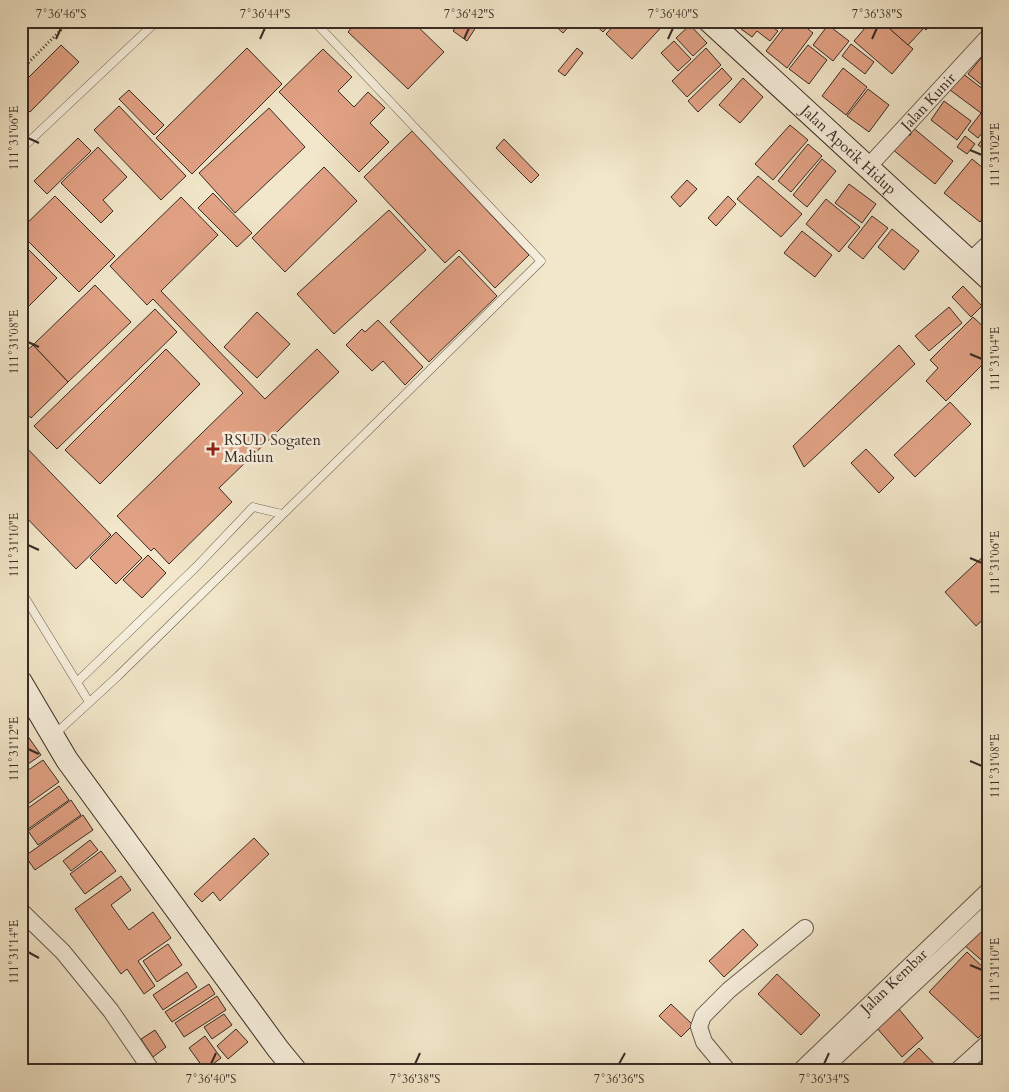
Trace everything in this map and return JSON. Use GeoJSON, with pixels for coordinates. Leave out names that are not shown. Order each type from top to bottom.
{"type":"FeatureCollection","features":[{"type":"Feature","properties":{"kind":"street","name":"Jalan Apotik Hidup"},"geometry":{"type":"LineString","coordinates":[[711,22],[988,278]]}},
{"type":"Feature","properties":{"kind":"street","name":"Jalan Kunir"},"geometry":{"type":"LineString","coordinates":[[868,167],[988,37]]}},
{"type":"Feature","properties":{"kind":"street"},"geometry":{"type":"LineString","coordinates":[[970,262],[988,244]]}},
{"type":"Feature","properties":{"kind":"street"},"geometry":{"type":"LineString","coordinates":[[21,682],[79,776],[296,1071]]}},
{"type":"Feature","properties":{"kind":"street"},"geometry":{"type":"LineString","coordinates":[[982,896],[988,914]]}},
{"type":"Feature","properties":{"kind":"street","name":"Jalan Kembar"},"geometry":{"type":"LineString","coordinates":[[800,1071],[982,896]]}},
{"type":"Feature","properties":{"kind":"street"},"geometry":{"type":"LineString","coordinates":[[21,912],[75,966],[111,1011],[152,1071]]}},
{"type":"Feature","properties":{"kind":"street","name":"Jalan Kembar"},"geometry":{"type":"LineString","coordinates":[[822,1071],[988,914]]}},
{"type":"Feature","properties":{"kind":"street"},"geometry":{"type":"LineString","coordinates":[[728,1071],[704,1042],[700,1027],[703,1016],[729,990],[804,928]]}},
{"type":"Feature","properties":{"kind":"street"},"geometry":{"type":"LineString","coordinates":[[957,1071],[988,1043]]}},
{"type":"Feature","properties":{"kind":"lane"},"geometry":{"type":"LineString","coordinates":[[21,148],[157,21]]}},
{"type":"Feature","properties":{"kind":"lane"},"geometry":{"type":"LineString","coordinates":[[53,735],[541,261],[314,21]]}},
{"type":"Feature","properties":{"kind":"lane"},"geometry":{"type":"LineString","coordinates":[[77,682],[196,567],[253,507],[282,514]]}},
{"type":"Feature","properties":{"kind":"lane"},"geometry":{"type":"LineString","coordinates":[[21,591],[89,702]]}},
{"type":"Feature","properties":{"kind":"path"},"geometry":{"type":"LineString","coordinates":[[21,70],[70,21]]}},
{"type":"Feature","properties":{"kind":"building"},"geometry":{"type":"Polygon","coordinates":[[[357,21],[412,21],[444,52],[408,89],[348,32],[357,21]]]}},
{"type":"Feature","properties":{"kind":"building"},"geometry":{"type":"Polygon","coordinates":[[[460,21],[480,21],[467,41],[453,31],[460,21]]]}},
{"type":"Feature","properties":{"kind":"building"},"geometry":{"type":"Polygon","coordinates":[[[550,21],[574,21],[563,33],[550,21]]]}},
{"type":"Feature","properties":{"kind":"building"},"geometry":{"type":"Polygon","coordinates":[[[591,21],[613,21],[603,32],[591,21]]]}},
{"type":"Feature","properties":{"kind":"building"},"geometry":{"type":"Polygon","coordinates":[[[618,21],[667,21],[632,59],[606,34],[618,21]]]}},
{"type":"Feature","properties":{"kind":"building"},"geometry":{"type":"Polygon","coordinates":[[[747,21],[764,21],[778,31],[770,41],[757,31],[752,37],[741,29],[747,21]]]}},
{"type":"Feature","properties":{"kind":"building"},"geometry":{"type":"Polygon","coordinates":[[[769,21],[785,21],[778,29],[769,21]]]}},
{"type":"Feature","properties":{"kind":"building"},"geometry":{"type":"Polygon","coordinates":[[[789,21],[798,21],[813,33],[787,68],[766,51],[789,21]]]}},
{"type":"Feature","properties":{"kind":"building"},"geometry":{"type":"Polygon","coordinates":[[[871,21],[881,21],[913,49],[892,74],[854,41],[871,21]]]}},
{"type":"Feature","properties":{"kind":"building"},"geometry":{"type":"Polygon","coordinates":[[[881,21],[914,21],[923,29],[908,45],[881,21]]]}},
{"type":"Feature","properties":{"kind":"building"},"geometry":{"type":"Polygon","coordinates":[[[916,21],[934,21],[926,30],[916,21]]]}},
{"type":"Feature","properties":{"kind":"building"},"geometry":{"type":"Polygon","coordinates":[[[690,25],[707,43],[693,56],[676,38],[690,25]]]}},
{"type":"Feature","properties":{"kind":"building"},"geometry":{"type":"Polygon","coordinates":[[[828,25],[849,41],[833,61],[813,45],[828,25]]]}},
{"type":"Feature","properties":{"kind":"building"},"geometry":{"type":"Polygon","coordinates":[[[674,41],[691,59],[678,71],[661,53],[674,41]]]}},
{"type":"Feature","properties":{"kind":"building"},"geometry":{"type":"Polygon","coordinates":[[[851,44],[874,62],[865,74],[842,56],[851,44]]]}},
{"type":"Feature","properties":{"kind":"building"},"geometry":{"type":"Polygon","coordinates":[[[61,45],[79,62],[30,112],[21,104],[21,85],[61,45]]]}},
{"type":"Feature","properties":{"kind":"building"},"geometry":{"type":"Polygon","coordinates":[[[808,45],[827,60],[809,84],[789,69],[808,45]]]}},
{"type":"Feature","properties":{"kind":"building"},"geometry":{"type":"Polygon","coordinates":[[[247,48],[282,84],[192,174],[156,138],[247,48]]]}},
{"type":"Feature","properties":{"kind":"building"},"geometry":{"type":"Polygon","coordinates":[[[577,48],[583,53],[565,76],[558,71],[577,48]]]}},
{"type":"Feature","properties":{"kind":"building"},"geometry":{"type":"Polygon","coordinates":[[[706,48],[721,65],[687,97],[672,81],[706,48]]]}},
{"type":"Feature","properties":{"kind":"building"},"geometry":{"type":"Polygon","coordinates":[[[323,49],[352,77],[338,91],[354,107],[368,92],[385,108],[370,123],[389,142],[359,172],[279,92],[323,49]]]}},
{"type":"Feature","properties":{"kind":"building"},"geometry":{"type":"Polygon","coordinates":[[[986,52],[988,53],[988,90],[968,74],[986,52]]]}},
{"type":"Feature","properties":{"kind":"building"},"geometry":{"type":"Polygon","coordinates":[[[722,68],[732,79],[698,112],[688,101],[722,68]]]}},
{"type":"Feature","properties":{"kind":"building"},"geometry":{"type":"Polygon","coordinates":[[[843,68],[867,87],[846,115],[822,96],[843,68]]]}},
{"type":"Feature","properties":{"kind":"building"},"geometry":{"type":"Polygon","coordinates":[[[962,73],[988,93],[988,125],[978,138],[968,130],[981,113],[950,90],[962,73]]]}},
{"type":"Feature","properties":{"kind":"building"},"geometry":{"type":"Polygon","coordinates":[[[743,78],[763,97],[740,123],[719,105],[743,78]]]}},
{"type":"Feature","properties":{"kind":"building"},"geometry":{"type":"Polygon","coordinates":[[[868,89],[889,105],[869,132],[847,116],[868,89]]]}},
{"type":"Feature","properties":{"kind":"building"},"geometry":{"type":"Polygon","coordinates":[[[129,90],[164,125],[154,135],[119,99],[129,90]]]}},
{"type":"Feature","properties":{"kind":"building"},"geometry":{"type":"Polygon","coordinates":[[[944,101],[971,121],[957,140],[931,120],[944,101]]]}},
{"type":"Feature","properties":{"kind":"building"},"geometry":{"type":"Polygon","coordinates":[[[119,106],[186,176],[161,200],[94,130],[119,106]]]}},
{"type":"Feature","properties":{"kind":"building"},"geometry":{"type":"Polygon","coordinates":[[[269,108],[305,147],[235,213],[199,173],[269,108]]]}},
{"type":"Feature","properties":{"kind":"building"},"geometry":{"type":"Polygon","coordinates":[[[790,125],[808,140],[773,180],[755,164],[790,125]]]}},
{"type":"Feature","properties":{"kind":"building"},"geometry":{"type":"Polygon","coordinates":[[[911,126],[953,161],[935,184],[892,149],[911,126]]]}},
{"type":"Feature","properties":{"kind":"building"},"geometry":{"type":"Polygon","coordinates":[[[412,131],[529,255],[495,288],[459,250],[445,263],[364,177],[412,131]]]}},
{"type":"Feature","properties":{"kind":"building"},"geometry":{"type":"Polygon","coordinates":[[[988,132],[988,152],[978,145],[988,132]]]}},
{"type":"Feature","properties":{"kind":"building"},"geometry":{"type":"Polygon","coordinates":[[[965,136],[975,144],[967,154],[957,147],[965,136]]]}},
{"type":"Feature","properties":{"kind":"building"},"geometry":{"type":"Polygon","coordinates":[[[78,138],[91,151],[47,194],[34,181],[78,138]]]}},
{"type":"Feature","properties":{"kind":"building"},"geometry":{"type":"Polygon","coordinates":[[[504,139],[539,175],[531,183],[496,148],[504,139]]]}},
{"type":"Feature","properties":{"kind":"building"},"geometry":{"type":"Polygon","coordinates":[[[808,144],[822,156],[791,192],[778,181],[808,144]]]}},
{"type":"Feature","properties":{"kind":"building"},"geometry":{"type":"Polygon","coordinates":[[[98,147],[127,177],[103,200],[113,211],[101,223],[61,183],[98,147]]]}},
{"type":"Feature","properties":{"kind":"building"},"geometry":{"type":"Polygon","coordinates":[[[822,159],[836,171],[807,207],[793,195],[822,159]]]}},
{"type":"Feature","properties":{"kind":"building"},"geometry":{"type":"Polygon","coordinates":[[[972,159],[988,172],[988,212],[980,222],[944,193],[972,159]]]}},
{"type":"Feature","properties":{"kind":"building"},"geometry":{"type":"Polygon","coordinates":[[[324,167],[357,201],[285,272],[252,238],[324,167]]]}},
{"type":"Feature","properties":{"kind":"building"},"geometry":{"type":"Polygon","coordinates":[[[758,176],[802,214],[781,237],[737,199],[758,176]]]}},
{"type":"Feature","properties":{"kind":"building"},"geometry":{"type":"Polygon","coordinates":[[[687,180],[697,189],[680,207],[671,197],[687,180]]]}},
{"type":"Feature","properties":{"kind":"building"},"geometry":{"type":"Polygon","coordinates":[[[849,184],[876,204],[862,223],[835,203],[849,184]]]}},
{"type":"Feature","properties":{"kind":"building"},"geometry":{"type":"Polygon","coordinates":[[[213,193],[252,233],[237,247],[198,208],[213,193]]]}},
{"type":"Feature","properties":{"kind":"building"},"geometry":{"type":"Polygon","coordinates":[[[55,196],[115,256],[79,292],[21,234],[21,229],[55,196]]]}},
{"type":"Feature","properties":{"kind":"building"},"geometry":{"type":"Polygon","coordinates":[[[728,196],[736,204],[716,226],[708,218],[728,196]]]}},
{"type":"Feature","properties":{"kind":"building"},"geometry":{"type":"Polygon","coordinates":[[[181,197],[218,235],[161,291],[265,399],[317,349],[339,372],[219,488],[232,502],[169,564],[154,548],[151,551],[117,516],[243,393],[153,299],[147,305],[110,266],[181,197]]]}},
{"type":"Feature","properties":{"kind":"building"},"geometry":{"type":"Polygon","coordinates":[[[826,199],[860,227],[839,252],[806,224],[826,199]]]}},
{"type":"Feature","properties":{"kind":"building"},"geometry":{"type":"Polygon","coordinates":[[[389,210],[426,250],[334,334],[297,294],[389,210]]]}},
{"type":"Feature","properties":{"kind":"building"},"geometry":{"type":"Polygon","coordinates":[[[872,216],[888,228],[863,259],[848,247],[872,216]]]}},
{"type":"Feature","properties":{"kind":"building"},"geometry":{"type":"Polygon","coordinates":[[[892,229],[919,251],[904,270],[878,247],[892,229]]]}},
{"type":"Feature","properties":{"kind":"building"},"geometry":{"type":"Polygon","coordinates":[[[802,231],[832,255],[815,277],[784,253],[802,231]]]}},
{"type":"Feature","properties":{"kind":"building"},"geometry":{"type":"Polygon","coordinates":[[[21,242],[57,278],[21,314],[21,242]]]}},
{"type":"Feature","properties":{"kind":"building"},"geometry":{"type":"Polygon","coordinates":[[[459,256],[497,296],[429,362],[390,322],[459,256]]]}},
{"type":"Feature","properties":{"kind":"building"},"geometry":{"type":"Polygon","coordinates":[[[95,285],[131,322],[68,382],[33,345],[95,285]]]}},
{"type":"Feature","properties":{"kind":"building"},"geometry":{"type":"Polygon","coordinates":[[[963,286],[982,306],[971,317],[952,297],[963,286]]]}},
{"type":"Feature","properties":{"kind":"building"},"geometry":{"type":"Polygon","coordinates":[[[949,307],[962,323],[929,351],[915,336],[949,307]]]}},
{"type":"Feature","properties":{"kind":"building"},"geometry":{"type":"Polygon","coordinates":[[[155,309],[177,332],[57,449],[34,426],[155,309]]]}},
{"type":"Feature","properties":{"kind":"building"},"geometry":{"type":"Polygon","coordinates":[[[257,312],[290,344],[257,378],[224,347],[257,312]]]}},
{"type":"Feature","properties":{"kind":"building"},"geometry":{"type":"Polygon","coordinates":[[[973,317],[988,331],[988,359],[946,401],[926,381],[938,368],[930,360],[973,317]]]}},
{"type":"Feature","properties":{"kind":"building"},"geometry":{"type":"Polygon","coordinates":[[[378,320],[423,367],[405,385],[383,361],[372,371],[346,345],[362,329],[365,332],[378,320]]]}},
{"type":"Feature","properties":{"kind":"building"},"geometry":{"type":"Polygon","coordinates":[[[33,345],[68,382],[31,418],[21,407],[21,356],[33,345]]]}},
{"type":"Feature","properties":{"kind":"building"},"geometry":{"type":"Polygon","coordinates":[[[899,345],[915,364],[804,467],[793,446],[899,345]]]}},
{"type":"Feature","properties":{"kind":"building"},"geometry":{"type":"Polygon","coordinates":[[[166,349],[200,384],[100,484],[65,450],[166,349]]]}},
{"type":"Feature","properties":{"kind":"building"},"geometry":{"type":"Polygon","coordinates":[[[950,402],[971,424],[915,477],[894,455],[950,402]]]}},
{"type":"Feature","properties":{"kind":"building"},"geometry":{"type":"Polygon","coordinates":[[[21,442],[111,535],[76,569],[21,512],[21,442]]]}},
{"type":"Feature","properties":{"kind":"building"},"geometry":{"type":"Polygon","coordinates":[[[866,449],[894,478],[879,493],[851,463],[866,449]]]}},
{"type":"Feature","properties":{"kind":"building"},"geometry":{"type":"Polygon","coordinates":[[[116,532],[142,558],[116,584],[90,558],[116,532]]]}},
{"type":"Feature","properties":{"kind":"building"},"geometry":{"type":"Polygon","coordinates":[[[988,552],[988,615],[976,626],[945,592],[988,552]]]}},
{"type":"Feature","properties":{"kind":"building"},"geometry":{"type":"Polygon","coordinates":[[[148,555],[166,573],[142,598],[123,580],[148,555]]]}},
{"type":"Feature","properties":{"kind":"building"},"geometry":{"type":"Polygon","coordinates":[[[27,735],[41,755],[21,769],[21,739],[27,735]]]}},
{"type":"Feature","properties":{"kind":"building"},"geometry":{"type":"Polygon","coordinates":[[[43,760],[59,782],[21,809],[21,775],[43,760]]]}},
{"type":"Feature","properties":{"kind":"building"},"geometry":{"type":"Polygon","coordinates":[[[59,786],[69,800],[24,832],[21,827],[21,813],[59,786]]]}},
{"type":"Feature","properties":{"kind":"building"},"geometry":{"type":"Polygon","coordinates":[[[71,800],[81,815],[38,845],[28,831],[71,800]]]}},
{"type":"Feature","properties":{"kind":"building"},"geometry":{"type":"Polygon","coordinates":[[[83,815],[93,830],[35,870],[25,856],[83,815]]]}},
{"type":"Feature","properties":{"kind":"building"},"geometry":{"type":"Polygon","coordinates":[[[254,838],[269,854],[220,901],[213,892],[202,902],[194,894],[254,838]]]}},
{"type":"Feature","properties":{"kind":"building"},"geometry":{"type":"Polygon","coordinates":[[[90,840],[98,850],[71,871],[63,861],[90,840]]]}},
{"type":"Feature","properties":{"kind":"building"},"geometry":{"type":"Polygon","coordinates":[[[101,851],[116,871],[85,894],[70,874],[101,851]]]}},
{"type":"Feature","properties":{"kind":"building"},"geometry":{"type":"Polygon","coordinates":[[[121,876],[131,890],[111,905],[129,930],[153,912],[171,938],[138,961],[155,986],[144,994],[127,969],[121,974],[75,909],[121,876]]]}},
{"type":"Feature","properties":{"kind":"building"},"geometry":{"type":"Polygon","coordinates":[[[988,924],[988,966],[963,944],[988,924]]]}},
{"type":"Feature","properties":{"kind":"building"},"geometry":{"type":"Polygon","coordinates":[[[743,929],[758,945],[724,977],[709,961],[743,929]]]}},
{"type":"Feature","properties":{"kind":"building"},"geometry":{"type":"Polygon","coordinates":[[[168,944],[182,965],[157,982],[143,961],[168,944]]]}},
{"type":"Feature","properties":{"kind":"building"},"geometry":{"type":"Polygon","coordinates":[[[967,952],[988,972],[988,1028],[978,1038],[929,992],[967,952]]]}},
{"type":"Feature","properties":{"kind":"building"},"geometry":{"type":"Polygon","coordinates":[[[187,972],[197,987],[163,1010],[153,995],[187,972]]]}},
{"type":"Feature","properties":{"kind":"building"},"geometry":{"type":"Polygon","coordinates":[[[777,974],[820,1015],[801,1035],[758,994],[777,974]]]}},
{"type":"Feature","properties":{"kind":"building"},"geometry":{"type":"Polygon","coordinates":[[[209,984],[215,994],[172,1022],[165,1012],[209,984]]]}},
{"type":"Feature","properties":{"kind":"building"},"geometry":{"type":"Polygon","coordinates":[[[217,996],[226,1010],[184,1037],[175,1023],[217,996]]]}},
{"type":"Feature","properties":{"kind":"building"},"geometry":{"type":"Polygon","coordinates":[[[671,1004],[693,1025],[681,1037],[659,1016],[671,1004]]]}},
{"type":"Feature","properties":{"kind":"building"},"geometry":{"type":"Polygon","coordinates":[[[898,1008],[923,1038],[902,1057],[876,1027],[898,1008]]]}},
{"type":"Feature","properties":{"kind":"building"},"geometry":{"type":"Polygon","coordinates":[[[224,1014],[232,1025],[212,1039],[204,1027],[224,1014]]]}},
{"type":"Feature","properties":{"kind":"building"},"geometry":{"type":"Polygon","coordinates":[[[236,1029],[248,1042],[228,1059],[217,1046],[236,1029]]]}},
{"type":"Feature","properties":{"kind":"building"},"geometry":{"type":"Polygon","coordinates":[[[155,1030],[166,1047],[153,1057],[141,1039],[155,1030]]]}},
{"type":"Feature","properties":{"kind":"building"},"geometry":{"type":"Polygon","coordinates":[[[205,1036],[221,1058],[205,1070],[189,1048],[205,1036]]]}},
{"type":"Feature","properties":{"kind":"building"},"geometry":{"type":"Polygon","coordinates":[[[919,1048],[940,1070],[895,1071],[919,1048]]]}},
{"type":"Feature","properties":{"kind":"place","name":"RSUD Sogaten Madiun"},"geometry":{"type":"Point","coordinates":[213,449]}}]}
